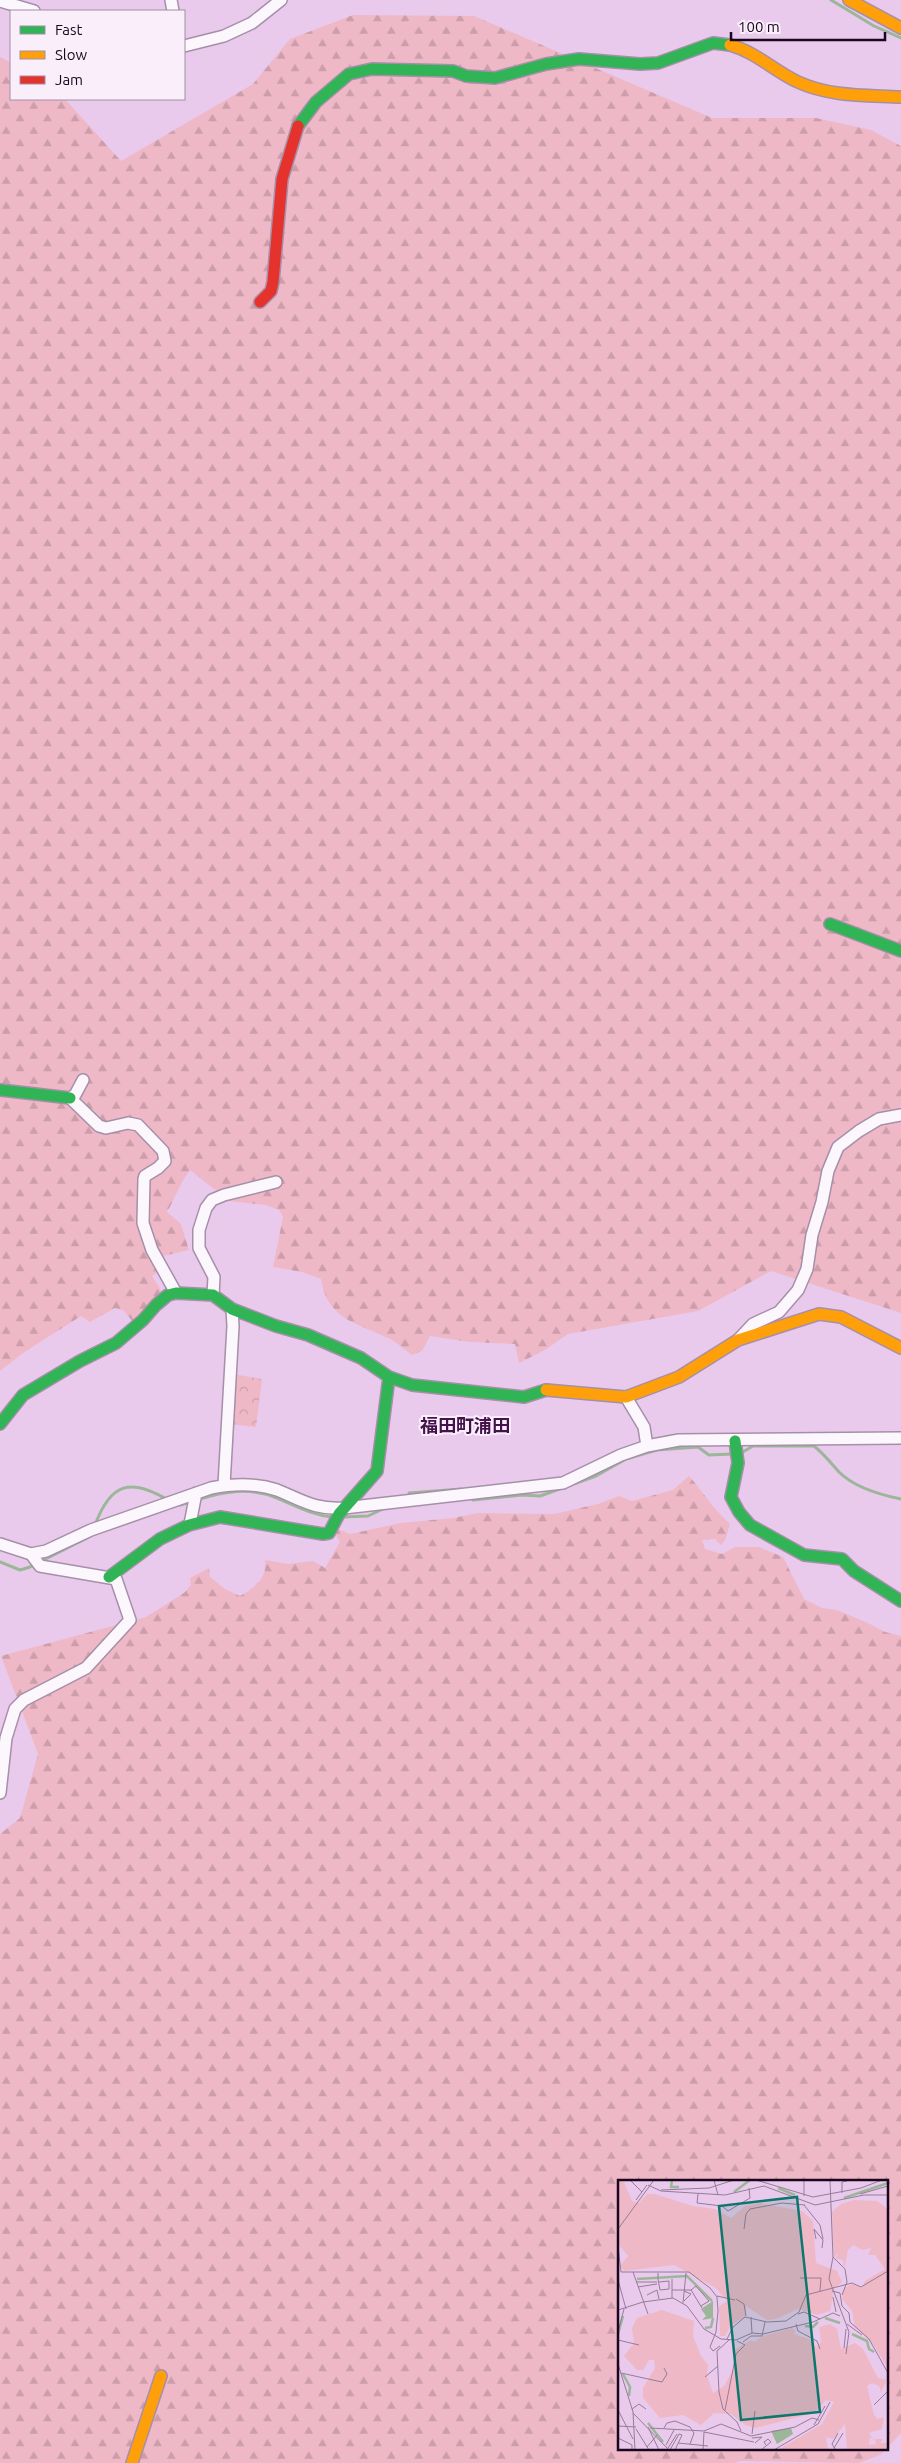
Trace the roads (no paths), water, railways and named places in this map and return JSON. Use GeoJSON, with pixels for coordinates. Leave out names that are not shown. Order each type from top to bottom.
{"type":"FeatureCollection","features":[{"type":"Feature","properties":{"kind":"street"},"geometry":{"type":"LineString","coordinates":[[185,46],[224,36],[252,23],[281,0]]}},
{"type":"Feature","properties":{"kind":"street"},"geometry":{"type":"LineString","coordinates":[[849,0],[901,28]]}},
{"type":"Feature","properties":{"kind":"street"},"geometry":{"type":"LineString","coordinates":[[0,1],[31,10]]}},
{"type":"Feature","properties":{"kind":"street"},"geometry":{"type":"LineString","coordinates":[[260,302],[270,291],[273,282],[282,180],[297,128],[316,102],[350,74],[372,69],[394,68],[453,71],[466,76],[495,78],[546,64],[579,59],[640,64],[658,63],[720,42],[737,46],[810,88],[901,97]]}},
{"type":"Feature","properties":{"kind":"street"},"geometry":{"type":"LineString","coordinates":[[830,924],[901,951]]}},
{"type":"Feature","properties":{"kind":"street"},"geometry":{"type":"LineString","coordinates":[[70,1098],[75,1095],[83,1080]]}},
{"type":"Feature","properties":{"kind":"street"},"geometry":{"type":"LineString","coordinates":[[0,1090],[70,1098],[99,1126],[106,1128],[128,1123],[138,1125],[163,1151],[165,1161],[145,1176],[143,1223],[152,1250],[176,1293]]}},
{"type":"Feature","properties":{"kind":"street"},"geometry":{"type":"LineString","coordinates":[[0,1424],[23,1395],[80,1361],[116,1343],[143,1320],[156,1305],[168,1295],[176,1293],[213,1295],[232,1309],[317,1339],[361,1358],[389,1377],[412,1385],[524,1397],[547,1390],[626,1397],[680,1377],[738,1340],[753,1324],[779,1312],[798,1290],[807,1269],[812,1235],[822,1202],[828,1171],[838,1147],[859,1130],[879,1119],[901,1116]]}},
{"type":"Feature","properties":{"kind":"street"},"geometry":{"type":"LineString","coordinates":[[213,1295],[214,1277],[199,1248],[199,1230],[206,1208],[212,1200],[224,1195],[276,1182]]}},
{"type":"Feature","properties":{"kind":"street"},"geometry":{"type":"LineString","coordinates":[[224,1485],[234,1326],[232,1309]]}},
{"type":"Feature","properties":{"kind":"street"},"geometry":{"type":"LineString","coordinates":[[738,1340],[826,1314],[841,1317],[901,1348]]}},
{"type":"Feature","properties":{"kind":"street"},"geometry":{"type":"LineString","coordinates":[[109,1577],[130,1558],[190,1524],[220,1517],[323,1534],[329,1533],[340,1514],[377,1471],[389,1377]]}},
{"type":"Feature","properties":{"kind":"street"},"geometry":{"type":"LineString","coordinates":[[626,1397],[644,1427],[647,1446]]}},
{"type":"Feature","properties":{"kind":"street"},"geometry":{"type":"LineString","coordinates":[[36,1560],[46,1551],[94,1529],[172,1502],[196,1498],[224,1485],[258,1486],[275,1490],[316,1507],[340,1514],[469,1494],[563,1483],[575,1479],[621,1455],[647,1446],[679,1440],[736,1449],[901,1438]]}},
{"type":"Feature","properties":{"kind":"street"},"geometry":{"type":"LineString","coordinates":[[736,1449],[731,1497],[739,1512],[750,1524],[804,1555],[842,1559],[854,1571],[886,1588],[901,1601]]}},
{"type":"Feature","properties":{"kind":"street"},"geometry":{"type":"LineString","coordinates":[[190,1524],[196,1498]]}},
{"type":"Feature","properties":{"kind":"street"},"geometry":{"type":"LineString","coordinates":[[0,1544],[36,1560],[116,1578],[130,1620],[86,1668],[24,1700],[15,1709],[6,1738],[0,1793]]}},
{"type":"Feature","properties":{"kind":"street"},"geometry":{"type":"LineString","coordinates":[[132,2463],[161,2376]]}},
{"type":"Feature","properties":{"kind":"waterway"},"geometry":{"type":"LineString","coordinates":[[831,0],[874,26],[901,38]]}},
{"type":"Feature","properties":{"kind":"waterway"},"geometry":{"type":"LineString","coordinates":[[741,1453],[753,1446],[814,1446],[839,1472],[852,1482],[877,1493],[901,1499]]}},
{"type":"Feature","properties":{"kind":"waterway"},"geometry":{"type":"LineString","coordinates":[[470,1496],[473,1500],[522,1495],[540,1496],[596,1476],[626,1459],[657,1450],[698,1447],[709,1455],[732,1454]]}},
{"type":"Feature","properties":{"kind":"waterway"},"geometry":{"type":"LineString","coordinates":[[95,1525],[108,1500],[115,1492],[124,1488],[143,1489],[168,1500]]}},
{"type":"Feature","properties":{"kind":"waterway"},"geometry":{"type":"LineString","coordinates":[[409,1493],[461,1489]]}},
{"type":"Feature","properties":{"kind":"waterway"},"geometry":{"type":"LineString","coordinates":[[197,1500],[237,1491],[257,1492],[311,1512],[332,1517]]}},
{"type":"Feature","properties":{"kind":"waterway"},"geometry":{"type":"LineString","coordinates":[[176,1504],[180,1505],[191,1502]]}},
{"type":"Feature","properties":{"kind":"waterway"},"geometry":{"type":"LineString","coordinates":[[343,1517],[368,1516],[385,1508]]}},
{"type":"Feature","properties":{"kind":"waterway"},"geometry":{"type":"LineString","coordinates":[[0,1562],[20,1570],[30,1567],[91,1536],[92,1533]]}},
{"type":"Feature","properties":{"kind":"district","name":"福田町浦田"},"geometry":{"type":"Point","coordinates":[465,1426]}}]}
